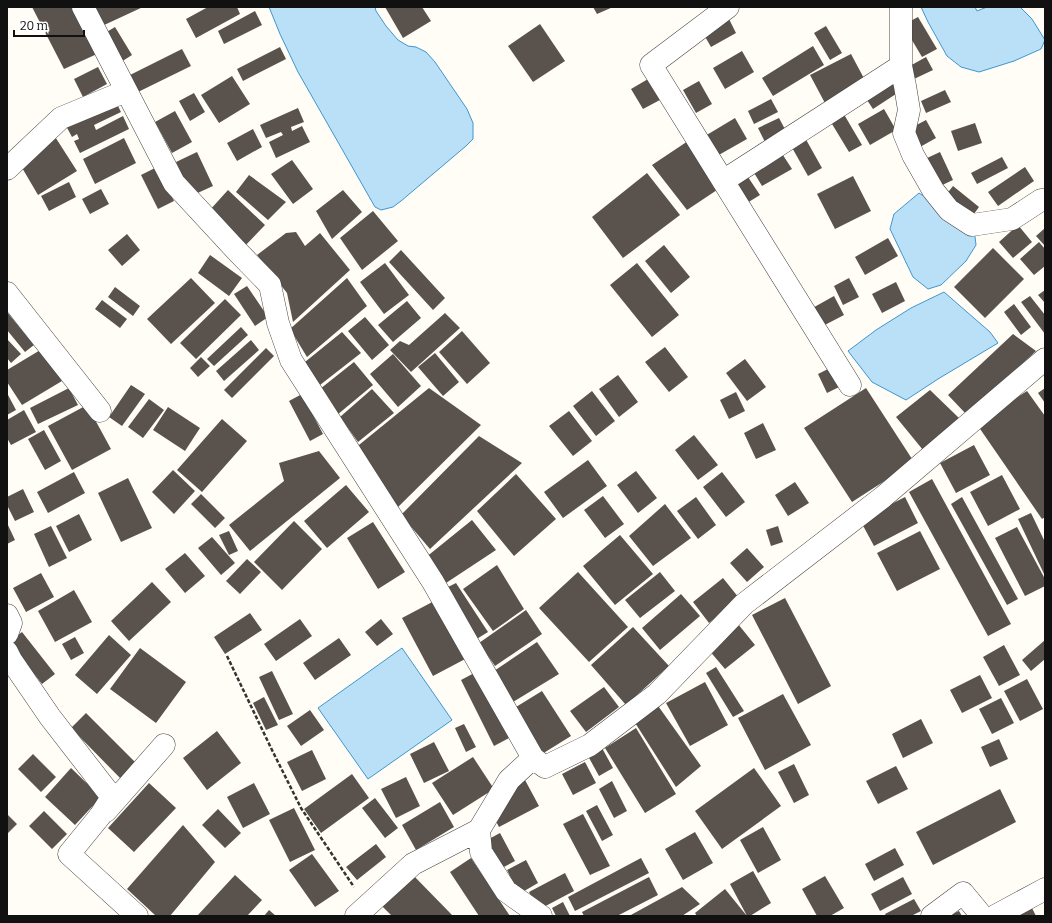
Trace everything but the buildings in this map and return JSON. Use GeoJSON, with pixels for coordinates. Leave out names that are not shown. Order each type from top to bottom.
{"type":"FeatureCollection","features":[{"type":"Feature","properties":{"kind":"street"},"geometry":{"type":"LineString","coordinates":[[83,7],[174,183],[270,285],[278,323],[291,360],[433,582],[533,758],[545,767],[590,745],[657,694],[744,604],[883,497],[1045,359]]}},
{"type":"Feature","properties":{"kind":"street"},"geometry":{"type":"LineString","coordinates":[[728,7],[651,65],[850,385]]}},
{"type":"Feature","properties":{"kind":"street"},"geometry":{"type":"LineString","coordinates":[[901,7],[901,66],[909,110],[904,133],[933,190],[949,210],[972,225],[1012,219],[1041,200],[1045,200]]}},
{"type":"Feature","properties":{"kind":"street"},"geometry":{"type":"LineString","coordinates":[[724,181],[901,66]]}},
{"type":"Feature","properties":{"kind":"street"},"geometry":{"type":"LineString","coordinates":[[7,169],[61,118],[126,91]]}},
{"type":"Feature","properties":{"kind":"street"},"geometry":{"type":"LineString","coordinates":[[7,294],[100,411]]}},
{"type":"Feature","properties":{"kind":"street"},"geometry":{"type":"LineString","coordinates":[[7,615],[11,623],[7,634]]}},
{"type":"Feature","properties":{"kind":"street"},"geometry":{"type":"LineString","coordinates":[[7,652],[50,717],[112,797],[100,816],[69,854]]}},
{"type":"Feature","properties":{"kind":"street"},"geometry":{"type":"LineString","coordinates":[[69,854],[164,745]]}},
{"type":"Feature","properties":{"kind":"street"},"geometry":{"type":"LineString","coordinates":[[362,910],[412,864],[478,830],[509,780],[533,758]]}},
{"type":"Feature","properties":{"kind":"street"},"geometry":{"type":"LineString","coordinates":[[478,830],[481,852],[506,891],[541,916]]}},
{"type":"Feature","properties":{"kind":"street"},"geometry":{"type":"LineString","coordinates":[[69,854],[137,916]]}},
{"type":"Feature","properties":{"kind":"street"},"geometry":{"type":"LineString","coordinates":[[995,916],[1045,889]]}},
{"type":"Feature","properties":{"kind":"street"},"geometry":{"type":"LineString","coordinates":[[932,916],[963,893],[982,916]]}},
{"type":"Feature","properties":{"kind":"path"},"geometry":{"type":"LineString","coordinates":[[227,656],[301,808],[348,878],[362,910]]}},
{"type":"Feature","properties":{"kind":"water"},"geometry":{"type":"Polygon","coordinates":[[[269,7],[375,7],[386,26],[398,40],[408,46],[416,47],[426,52],[435,62],[467,109],[473,123],[473,139],[393,207],[381,210],[375,207],[298,72],[269,7]]]}},
{"type":"Feature","properties":{"kind":"water"},"geometry":{"type":"Polygon","coordinates":[[[921,7],[975,7],[977,11],[987,7],[1020,7],[1032,19],[1045,40],[1041,49],[1014,61],[979,72],[961,67],[947,56],[921,7]]]}},
{"type":"Feature","properties":{"kind":"water"},"geometry":{"type":"Polygon","coordinates":[[[919,193],[974,228],[976,245],[966,261],[941,285],[928,289],[913,277],[890,229],[894,214],[919,193]]]}},
{"type":"Feature","properties":{"kind":"water"},"geometry":{"type":"Polygon","coordinates":[[[944,292],[990,332],[998,343],[906,400],[872,382],[848,351],[876,330],[911,308],[944,292]]]}},
{"type":"Feature","properties":{"kind":"water"},"geometry":{"type":"Polygon","coordinates":[[[402,648],[452,720],[368,779],[318,708],[402,648]]]}}]}
